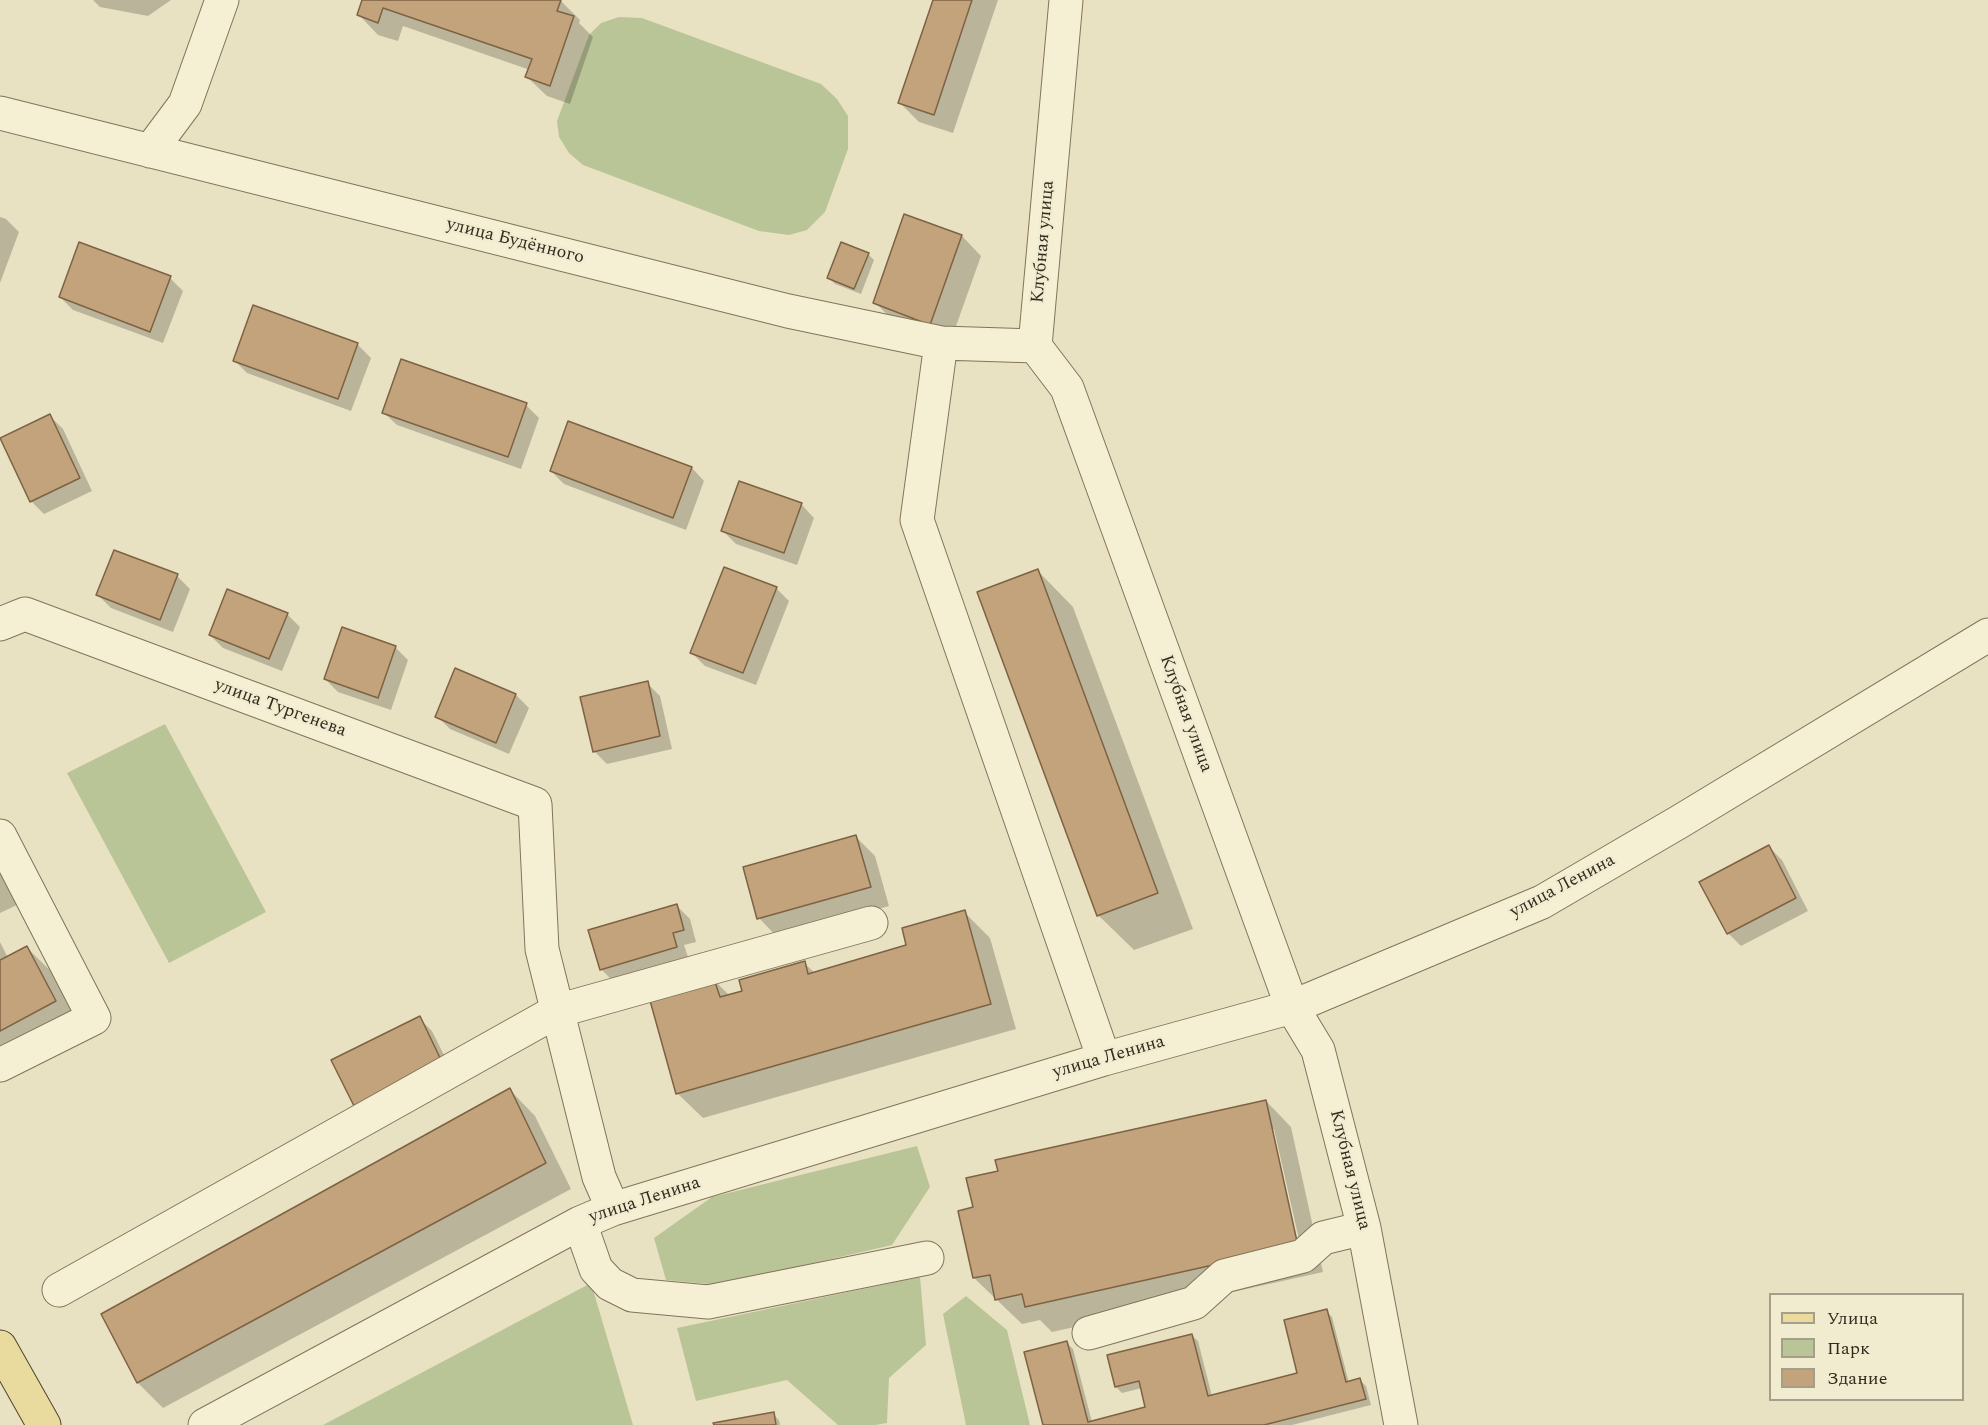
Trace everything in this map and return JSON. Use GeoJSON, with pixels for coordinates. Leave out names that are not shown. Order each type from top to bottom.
{"type":"FeatureCollection","features":[{"type":"Feature","properties":{"kind":"main road"},"geometry":{"type":"LineString","coordinates":[[0,1347],[44,1425]]}},
{"type":"Feature","properties":{"kind":"street"},"geometry":{"type":"LineString","coordinates":[[150,151],[185,104],[222,0]]}},
{"type":"Feature","properties":{"kind":"street","name":"Клубная улица"},"geometry":{"type":"LineString","coordinates":[[1066,0],[1035,346],[1067,388],[1292,1006],[1318,1050],[1364,1228],[1397,1424]]}},
{"type":"Feature","properties":{"kind":"street","name":"улица Будённого"},"geometry":{"type":"LineString","coordinates":[[0,113],[788,311],[940,343],[1035,346]]}},
{"type":"Feature","properties":{"kind":"street"},"geometry":{"type":"LineString","coordinates":[[940,343],[917,520],[1104,1059]]}},
{"type":"Feature","properties":{"kind":"street","name":"улица Тургенева"},"geometry":{"type":"LineString","coordinates":[[13,619],[535,804],[542,949],[557,1011]]}},
{"type":"Feature","properties":{"kind":"street","name":"улица Ленина"},"geometry":{"type":"LineString","coordinates":[[205,1425],[580,1222],[613,1209],[1104,1059],[1292,1006],[1542,902],[1988,635]]}},
{"type":"Feature","properties":{"kind":"street"},"geometry":{"type":"LineString","coordinates":[[0,836],[94,1018],[0,1065]]}},
{"type":"Feature","properties":{"kind":"street"},"geometry":{"type":"LineString","coordinates":[[59,1290],[557,1011],[871,922]]}},
{"type":"Feature","properties":{"kind":"street"},"geometry":{"type":"LineString","coordinates":[[557,1011],[599,1177],[613,1209]]}},
{"type":"Feature","properties":{"kind":"street"},"geometry":{"type":"LineString","coordinates":[[580,1222],[596,1269],[610,1284],[632,1294],[708,1302],[927,1258]]}},
{"type":"Feature","properties":{"kind":"street"},"geometry":{"type":"LineString","coordinates":[[1089,1333],[1194,1303],[1224,1276],[1303,1256],[1323,1238],[1364,1228]]}},
{"type":"Feature","properties":{"kind":"green space"},"geometry":{"type":"Polygon","coordinates":[[[619,17],[642,18],[821,84],[837,99],[848,116],[848,149],[825,212],[807,230],[789,235],[759,231],[583,165],[569,153],[559,137],[557,121],[589,35],[601,23],[619,17]]]}},
{"type":"Feature","properties":{"kind":"green space"},"geometry":{"type":"Polygon","coordinates":[[[165,724],[266,912],[169,963],[67,773],[165,724]]]}},
{"type":"Feature","properties":{"kind":"green space"},"geometry":{"type":"Polygon","coordinates":[[[917,1146],[930,1187],[892,1245],[719,1285],[666,1280],[654,1238],[712,1197],[917,1146]]]}},
{"type":"Feature","properties":{"kind":"green space"},"geometry":{"type":"Polygon","coordinates":[[[920,1277],[926,1345],[889,1378],[887,1423],[838,1425],[787,1380],[696,1401],[677,1328],[920,1277]]]}},
{"type":"Feature","properties":{"kind":"green space"},"geometry":{"type":"Polygon","coordinates":[[[591,1283],[633,1425],[323,1425],[591,1283]]]}},
{"type":"Feature","properties":{"kind":"green space"},"geometry":{"type":"Polygon","coordinates":[[[966,1296],[1007,1330],[1030,1425],[966,1425],[943,1314],[966,1296]]]}},
{"type":"Feature","properties":{"kind":"building"},"geometry":{"type":"Polygon","coordinates":[[[362,0],[561,0],[557,11],[574,16],[550,86],[525,77],[532,59],[383,8],[378,23],[357,15],[362,0]]]}},
{"type":"Feature","properties":{"kind":"building"},"geometry":{"type":"Polygon","coordinates":[[[933,0],[972,0],[934,115],[898,103],[933,0]]]}},
{"type":"Feature","properties":{"kind":"building"},"geometry":{"type":"Polygon","coordinates":[[[904,214],[962,235],[930,325],[873,303],[904,214]]]}},
{"type":"Feature","properties":{"kind":"building"},"geometry":{"type":"Polygon","coordinates":[[[79,242],[171,276],[150,332],[59,297],[79,242]]]}},
{"type":"Feature","properties":{"kind":"building"},"geometry":{"type":"Polygon","coordinates":[[[841,242],[869,253],[854,289],[827,278],[841,242]]]}},
{"type":"Feature","properties":{"kind":"building"},"geometry":{"type":"Polygon","coordinates":[[[253,305],[358,343],[338,399],[233,361],[253,305]]]}},
{"type":"Feature","properties":{"kind":"building"},"geometry":{"type":"Polygon","coordinates":[[[401,359],[527,403],[508,457],[382,413],[401,359]]]}},
{"type":"Feature","properties":{"kind":"building"},"geometry":{"type":"Polygon","coordinates":[[[50,414],[80,478],[30,502],[0,438],[50,414]]]}},
{"type":"Feature","properties":{"kind":"building"},"geometry":{"type":"Polygon","coordinates":[[[568,421],[692,467],[673,518],[550,471],[568,421]]]}},
{"type":"Feature","properties":{"kind":"building"},"geometry":{"type":"Polygon","coordinates":[[[739,481],[802,503],[784,553],[721,531],[739,481]]]}},
{"type":"Feature","properties":{"kind":"building"},"geometry":{"type":"Polygon","coordinates":[[[114,550],[178,574],[160,620],[96,595],[114,550]]]}},
{"type":"Feature","properties":{"kind":"building"},"geometry":{"type":"Polygon","coordinates":[[[724,567],[777,587],[743,673],[690,653],[724,567]]]}},
{"type":"Feature","properties":{"kind":"building"},"geometry":{"type":"Polygon","coordinates":[[[1038,569],[1158,893],[1097,916],[977,592],[1038,569]]]}},
{"type":"Feature","properties":{"kind":"building"},"geometry":{"type":"Polygon","coordinates":[[[227,589],[288,613],[269,659],[209,635],[227,589]]]}},
{"type":"Feature","properties":{"kind":"building"},"geometry":{"type":"Polygon","coordinates":[[[342,627],[396,646],[378,698],[324,679],[342,627]]]}},
{"type":"Feature","properties":{"kind":"building"},"geometry":{"type":"Polygon","coordinates":[[[455,668],[516,694],[496,743],[435,717],[455,668]]]}},
{"type":"Feature","properties":{"kind":"building"},"geometry":{"type":"Polygon","coordinates":[[[648,681],[660,736],[593,752],[580,697],[648,681]]]}},
{"type":"Feature","properties":{"kind":"building"},"geometry":{"type":"Polygon","coordinates":[[[856,835],[871,887],[757,919],[743,867],[856,835]]]}},
{"type":"Feature","properties":{"kind":"building"},"geometry":{"type":"Polygon","coordinates":[[[1769,845],[1796,898],[1727,934],[1699,882],[1769,845]]]}},
{"type":"Feature","properties":{"kind":"building"},"geometry":{"type":"Polygon","coordinates":[[[677,904],[684,930],[673,933],[677,947],[600,970],[588,930],[677,904]]]}},
{"type":"Feature","properties":{"kind":"building"},"geometry":{"type":"Polygon","coordinates":[[[965,910],[991,1004],[676,1094],[649,997],[714,979],[720,997],[742,991],[739,980],[805,961],[808,974],[906,945],[902,928],[965,910]]]}},
{"type":"Feature","properties":{"kind":"building"},"geometry":{"type":"Polygon","coordinates":[[[27,946],[56,1001],[0,1031],[0,960],[27,946]]]}},
{"type":"Feature","properties":{"kind":"building"},"geometry":{"type":"Polygon","coordinates":[[[420,1016],[442,1062],[354,1106],[331,1060],[420,1016]]]}},
{"type":"Feature","properties":{"kind":"building"},"geometry":{"type":"Polygon","coordinates":[[[510,1088],[546,1163],[137,1383],[101,1314],[510,1088]]]}},
{"type":"Feature","properties":{"kind":"building"},"geometry":{"type":"Polygon","coordinates":[[[1266,1100],[1298,1246],[1025,1307],[1022,1294],[995,1300],[990,1275],[973,1278],[958,1211],[973,1207],[966,1178],[998,1171],[995,1160],[1266,1100]]]}},
{"type":"Feature","properties":{"kind":"building"},"geometry":{"type":"Polygon","coordinates":[[[1327,1309],[1346,1382],[1360,1378],[1366,1399],[1264,1425],[1043,1425],[1024,1352],[1067,1341],[1088,1422],[1145,1407],[1139,1381],[1115,1387],[1107,1355],[1192,1334],[1208,1396],[1297,1373],[1284,1320],[1327,1309]]]}},
{"type":"Feature","properties":{"kind":"building"},"geometry":{"type":"Polygon","coordinates":[[[774,1412],[776,1425],[714,1425],[713,1423],[774,1412]]]}}]}
